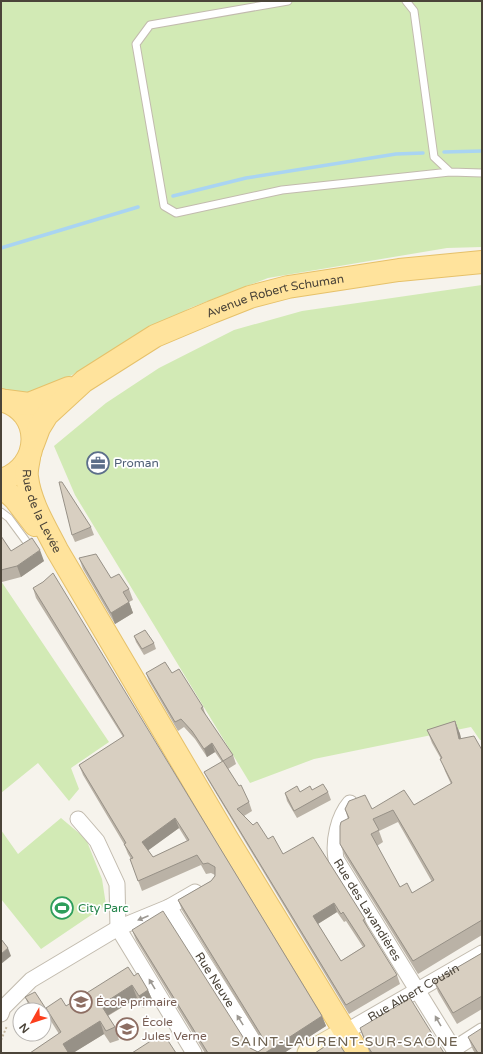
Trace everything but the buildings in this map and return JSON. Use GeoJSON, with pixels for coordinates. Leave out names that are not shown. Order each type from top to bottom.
{"type":"FeatureCollection","features":[{"type":"Feature","properties":{"kind":"main road","name":"Avenue Robert Schuman"},"geometry":{"type":"LineString","coordinates":[[4,401],[29,404],[84,381],[155,336],[250,298],[288,287],[399,270],[482,262]]}},
{"type":"Feature","properties":{"kind":"main road","name":"Avenue Robert Schuman"},"geometry":{"type":"LineString","coordinates":[[31,451],[39,428],[47,415],[84,381]]}},
{"type":"Feature","properties":{"kind":"main road"},"geometry":{"type":"LineString","coordinates":[[1,480],[14,475],[31,451],[32,432],[28,420],[15,406],[4,401]]}},
{"type":"Feature","properties":{"kind":"main road","name":"Rue de la Levée"},"geometry":{"type":"LineString","coordinates":[[31,451],[27,477],[32,497],[57,550]]}},
{"type":"Feature","properties":{"kind":"main road","name":"Rue de la Levée"},"geometry":{"type":"LineString","coordinates":[[1,486],[15,498],[37,528],[57,550]]}},
{"type":"Feature","properties":{"kind":"main road"},"geometry":{"type":"LineString","coordinates":[[57,550],[236,868],[358,1053]]}},
{"type":"Feature","properties":{"kind":"street","name":"Rue des Lavandières"},"geometry":{"type":"LineString","coordinates":[[350,803],[344,810],[336,839],[334,848],[336,859],[418,989],[455,1051]]}},
{"type":"Feature","properties":{"kind":"street"},"geometry":{"type":"LineString","coordinates":[[78,819],[97,841],[117,884],[118,928],[194,1053]]}},
{"type":"Feature","properties":{"kind":"street"},"geometry":{"type":"LineString","coordinates":[[5,1018],[3,1008],[31,980],[118,928],[169,907],[205,886]]}},
{"type":"Feature","properties":{"kind":"street","name":"Rue Neuve"},"geometry":{"type":"LineString","coordinates":[[169,907],[261,1053]]}},
{"type":"Feature","properties":{"kind":"street","name":"Rue Albert Cousin"},"geometry":{"type":"LineString","coordinates":[[345,1032],[482,953]]}},
{"type":"Feature","properties":{"kind":"street"},"geometry":{"type":"LineString","coordinates":[[455,1051],[482,1031]]}},
{"type":"Feature","properties":{"kind":"street"},"geometry":{"type":"LineString","coordinates":[[308,1053],[345,1032]]}},
{"type":"Feature","properties":{"kind":"lane"},"geometry":{"type":"LineString","coordinates":[[288,1],[150,25],[136,44],[164,206],[176,213],[282,190],[450,172],[482,173]]}},
{"type":"Feature","properties":{"kind":"lane"},"geometry":{"type":"LineString","coordinates":[[406,1],[414,11],[434,157],[450,172]]}},
{"type":"Feature","properties":{"kind":"lane"},"geometry":{"type":"LineString","coordinates":[[1,512],[9,518],[26,541]]}},
{"type":"Feature","properties":{"kind":"path"},"geometry":{"type":"LineString","coordinates":[[1,1040],[5,1018]]}},
{"type":"Feature","properties":{"kind":"green space"},"geometry":{"type":"Polygon","coordinates":[[[1,1],[482,1],[482,247],[447,248],[268,278],[190,308],[37,395],[1,390],[1,1]]]}},
{"type":"Feature","properties":{"kind":"green space"},"geometry":{"type":"Polygon","coordinates":[[[482,285],[482,740],[480,740],[471,727],[314,759],[250,783],[75,495],[54,446],[106,403],[159,368],[234,330],[302,311],[482,285]]]}},
{"type":"Feature","properties":{"kind":"green space"},"geometry":{"type":"Polygon","coordinates":[[[1,581],[109,742],[71,768],[79,789],[69,801],[38,763],[1,793],[1,581]]]}},
{"type":"Feature","properties":{"kind":"green space"},"geometry":{"type":"Polygon","coordinates":[[[61,818],[86,839],[102,879],[106,905],[41,949],[1,899],[1,830],[18,854],[61,818]]]}},
{"type":"Feature","properties":{"kind":"waterway"},"geometry":{"type":"LineString","coordinates":[[444,152],[482,151]]}},
{"type":"Feature","properties":{"kind":"waterway"},"geometry":{"type":"LineString","coordinates":[[173,196],[246,178],[396,154],[423,153]]}},
{"type":"Feature","properties":{"kind":"waterway"},"geometry":{"type":"LineString","coordinates":[[1,248],[138,207]]}},
{"type":"Feature","properties":{"kind":"place","name":"Proman"},"geometry":{"type":"Point","coordinates":[98,463]}},
{"type":"Feature","properties":{"kind":"place","name":"City Parc"},"geometry":{"type":"Point","coordinates":[62,908]}},
{"type":"Feature","properties":{"kind":"place","name":"École primaire"},"geometry":{"type":"Point","coordinates":[81,1002]}},
{"type":"Feature","properties":{"kind":"place","name":"École Jules Verne"},"geometry":{"type":"Point","coordinates":[127,1029]}},
{"type":"Feature","properties":{"kind":"district","name":"SAINT-LAURENT-SUR-SAÔNE"},"geometry":{"type":"Point","coordinates":[345,1041]}}]}
